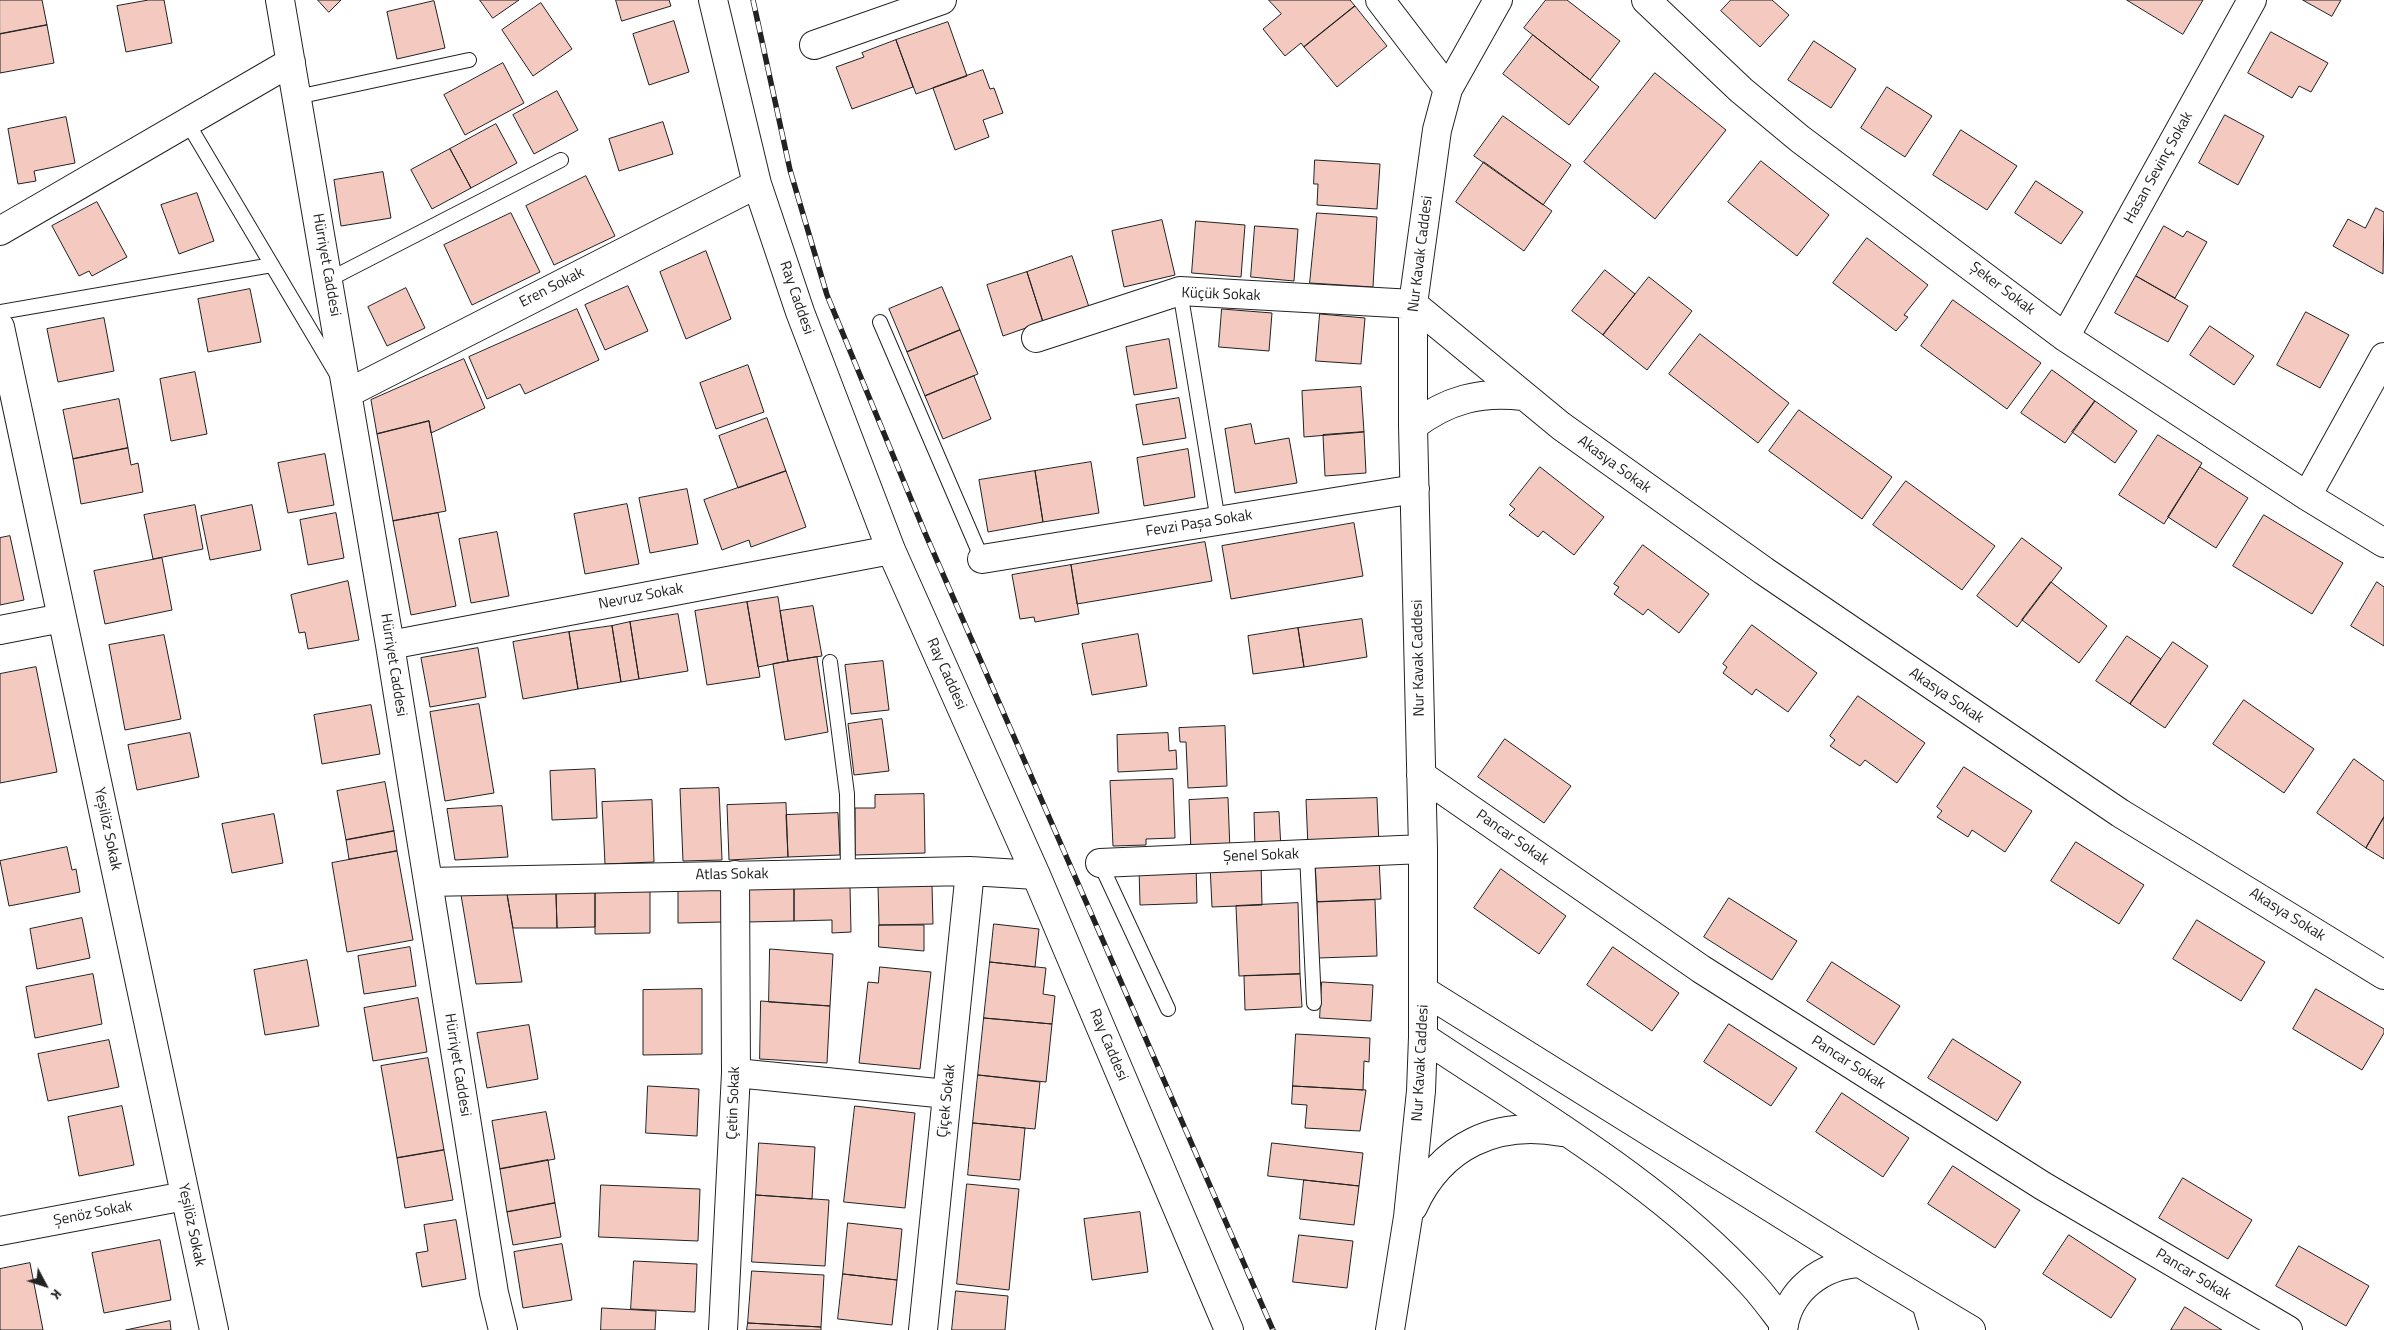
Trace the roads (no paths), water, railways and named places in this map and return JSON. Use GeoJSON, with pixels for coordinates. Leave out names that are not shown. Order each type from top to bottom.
{"type":"FeatureCollection","features":[{"type":"Feature","properties":{"kind":"street","name":"Hürriyet Caddesi"},"geometry":{"type":"LineString","coordinates":[[280,0],[390,645],[494,1293],[503,1330]]}},
{"type":"Feature","properties":{"kind":"street","name":"Ray Caddesi"},"geometry":{"type":"LineString","coordinates":[[713,0],[757,184],[800,312],[891,550],[1036,875],[1229,1330]]}},
{"type":"Feature","properties":{"kind":"street"},"geometry":{"type":"LineString","coordinates":[[814,45],[942,0]]}},
{"type":"Feature","properties":{"kind":"street"},"geometry":{"type":"LineString","coordinates":[[1380,0],[1448,89]]}},
{"type":"Feature","properties":{"kind":"street","name":"Nur Kavak Caddesi"},"geometry":{"type":"LineString","coordinates":[[1390,1330],[1408,1217],[1420,1100],[1423,1037],[1423,850],[1413,426],[1413,304],[1437,130],[1448,89],[1498,0]]}},
{"type":"Feature","properties":{"kind":"street","name":"Şeker Sokak"},"geometry":{"type":"LineString","coordinates":[[1646,0],[1741,90],[1800,139],[2065,337],[2307,496],[2384,543]]}},
{"type":"Feature","properties":{"kind":"street","name":"Hasan Sevinç Sokak"},"geometry":{"type":"LineString","coordinates":[[2065,337],[2252,0]]}},
{"type":"Feature","properties":{"kind":"street"},"geometry":{"type":"LineString","coordinates":[[0,231],[290,62]]}},
{"type":"Feature","properties":{"kind":"street","name":"Eren Sokak"},"geometry":{"type":"LineString","coordinates":[[348,393],[757,184]]}},
{"type":"Feature","properties":{"kind":"street","name":"Küçük Sokak"},"geometry":{"type":"LineString","coordinates":[[1036,338],[1180,291],[1413,304]]}},
{"type":"Feature","properties":{"kind":"street","name":"Akasya Sokak"},"geometry":{"type":"LineString","coordinates":[[1413,304],[1523,396],[1656,495],[1918,678],[2120,813],[2384,975]]}},
{"type":"Feature","properties":{"kind":"street","name":"Yeşilöz Sokak"},"geometry":{"type":"LineString","coordinates":[[0,327],[214,1330]]}},
{"type":"Feature","properties":{"kind":"street"},"geometry":{"type":"LineString","coordinates":[[2307,496],[2384,357]]}},
{"type":"Feature","properties":{"kind":"street"},"geometry":{"type":"LineString","coordinates":[[1413,426],[1429,414],[1464,398],[1494,394],[1523,396]]}},
{"type":"Feature","properties":{"kind":"street","name":"Fevzi Paşa Sokak"},"geometry":{"type":"LineString","coordinates":[[982,559],[1415,489]]}},
{"type":"Feature","properties":{"kind":"street","name":"Nevruz Sokak"},"geometry":{"type":"LineString","coordinates":[[390,645],[891,550]]}},
{"type":"Feature","properties":{"kind":"street"},"geometry":{"type":"LineString","coordinates":[[0,630],[62,618]]}},
{"type":"Feature","properties":{"kind":"street","name":"Pancar Sokak"},"geometry":{"type":"LineString","coordinates":[[1421,775],[1742,996],[2042,1186],[2288,1330]]}},
{"type":"Feature","properties":{"kind":"street","name":"Şenel Sokak"},"geometry":{"type":"LineString","coordinates":[[1100,863],[1423,850]]}},
{"type":"Feature","properties":{"kind":"street","name":"Atlas Sokak"},"geometry":{"type":"LineString","coordinates":[[428,882],[970,871],[1036,875]]}},
{"type":"Feature","properties":{"kind":"street","name":"Çiçek Sokak"},"geometry":{"type":"LineString","coordinates":[[923,1330],[970,871]]}},
{"type":"Feature","properties":{"kind":"street","name":"Çetin Sokak"},"geometry":{"type":"LineString","coordinates":[[724,1330],[736,1073],[735,875]]}},
{"type":"Feature","properties":{"kind":"street"},"geometry":{"type":"LineString","coordinates":[[1424,991],[1971,1330]]}},
{"type":"Feature","properties":{"kind":"street"},"geometry":{"type":"LineString","coordinates":[[1423,1037],[1626,1175],[1684,1221],[1753,1285],[1784,1327]]}},
{"type":"Feature","properties":{"kind":"street"},"geometry":{"type":"LineString","coordinates":[[736,1073],[947,1094]]}},
{"type":"Feature","properties":{"kind":"street"},"geometry":{"type":"LineString","coordinates":[[1408,1217],[1419,1192],[1436,1169],[1457,1151],[1482,1137],[1510,1129],[1538,1128],[1566,1133]]}},
{"type":"Feature","properties":{"kind":"street","name":"Şenöz Sokak"},"geometry":{"type":"LineString","coordinates":[[0,1231],[185,1196]]}},
{"type":"Feature","properties":{"kind":"street"},"geometry":{"type":"LineString","coordinates":[[1784,1327],[1794,1299],[1812,1279],[1834,1267],[1860,1262]]}},
{"type":"Feature","properties":{"kind":"street"},"geometry":{"type":"LineString","coordinates":[[1926,1303],[1934,1330]]}},
{"type":"Feature","properties":{"kind":"lane"},"geometry":{"type":"LineString","coordinates":[[297,97],[469,60]]}},
{"type":"Feature","properties":{"kind":"lane"},"geometry":{"type":"LineString","coordinates":[[186,122],[348,393]]}},
{"type":"Feature","properties":{"kind":"lane"},"geometry":{"type":"LineString","coordinates":[[328,280],[561,160]]}},
{"type":"Feature","properties":{"kind":"lane"},"geometry":{"type":"LineString","coordinates":[[0,312],[272,265]]}},
{"type":"Feature","properties":{"kind":"lane"},"geometry":{"type":"LineString","coordinates":[[1180,291],[1218,521]]}},
{"type":"Feature","properties":{"kind":"lane"},"geometry":{"type":"LineString","coordinates":[[880,322],[982,559]]}},
{"type":"Feature","properties":{"kind":"lane"},"geometry":{"type":"LineString","coordinates":[[830,662],[847,794],[848,873]]}},
{"type":"Feature","properties":{"kind":"lane"},"geometry":{"type":"LineString","coordinates":[[1307,854],[1314,1003]]}},
{"type":"Feature","properties":{"kind":"lane"},"geometry":{"type":"LineString","coordinates":[[1100,863],[1168,1009]]}},
{"type":"Feature","properties":{"kind":"railway"},"geometry":{"type":"LineString","coordinates":[[753,0],[790,170],[827,295],[925,533],[1273,1330]]}}]}
